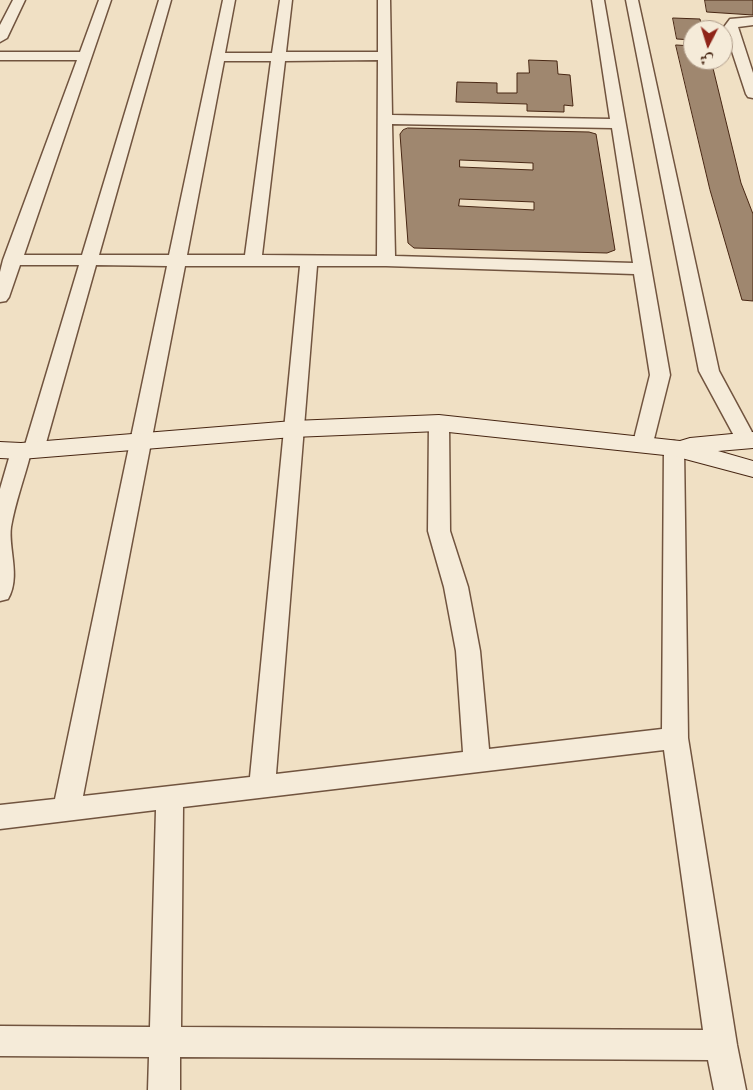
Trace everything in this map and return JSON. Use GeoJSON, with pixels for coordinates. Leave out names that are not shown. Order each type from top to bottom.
{"type":"FeatureCollection","features":[{"type":"Feature","properties":{"kind":"main road"},"geometry":{"type":"LineString","coordinates":[[18,450],[293,429],[439,423],[643,443],[674,448],[753,469]]}},
{"type":"Feature","properties":{"kind":"main road"},"geometry":{"type":"LineString","coordinates":[[674,448],[749,440]]}},
{"type":"Feature","properties":{"kind":"street"},"geometry":{"type":"LineString","coordinates":[[0,38],[19,0]]}},
{"type":"Feature","properties":{"kind":"street"},"geometry":{"type":"LineString","coordinates":[[0,298],[106,0]]}},
{"type":"Feature","properties":{"kind":"street"},"geometry":{"type":"LineString","coordinates":[[0,593],[3,558],[0,528],[18,450],[90,260],[165,0]]}},
{"type":"Feature","properties":{"kind":"street"},"geometry":{"type":"LineString","coordinates":[[67,809],[229,0]]}},
{"type":"Feature","properties":{"kind":"street"},"geometry":{"type":"LineString","coordinates":[[253,260],[286,0]]}},
{"type":"Feature","properties":{"kind":"street"},"geometry":{"type":"LineString","coordinates":[[384,0],[386,261]]}},
{"type":"Feature","properties":{"kind":"street"},"geometry":{"type":"LineString","coordinates":[[598,0],[660,375],[643,443]]}},
{"type":"Feature","properties":{"kind":"street"},"geometry":{"type":"LineString","coordinates":[[632,0],[709,371],[749,440]]}},
{"type":"Feature","properties":{"kind":"street"},"geometry":{"type":"LineString","coordinates":[[753,21],[735,22],[731,27],[753,94]]}},
{"type":"Feature","properties":{"kind":"street"},"geometry":{"type":"LineString","coordinates":[[0,56],[85,56]]}},
{"type":"Feature","properties":{"kind":"street"},"geometry":{"type":"LineString","coordinates":[[218,57],[384,56]]}},
{"type":"Feature","properties":{"kind":"street"},"geometry":{"type":"LineString","coordinates":[[385,119],[618,124]]}},
{"type":"Feature","properties":{"kind":"street"},"geometry":{"type":"LineString","coordinates":[[12,260],[386,261],[642,269]]}},
{"type":"Feature","properties":{"kind":"street"},"geometry":{"type":"LineString","coordinates":[[262,786],[309,261]]}},
{"type":"Feature","properties":{"kind":"street"},"geometry":{"type":"LineString","coordinates":[[439,423],[439,531],[456,587],[468,651],[477,761]]}},
{"type":"Feature","properties":{"kind":"street"},"geometry":{"type":"LineString","coordinates":[[674,448],[675,738],[721,1045],[730,1090]]}},
{"type":"Feature","properties":{"kind":"street"},"geometry":{"type":"LineString","coordinates":[[0,817],[675,738]]}},
{"type":"Feature","properties":{"kind":"street"},"geometry":{"type":"LineString","coordinates":[[164,1090],[170,797]]}},
{"type":"Feature","properties":{"kind":"street"},"geometry":{"type":"LineString","coordinates":[[0,1040],[721,1045]]}},
{"type":"Feature","properties":{"kind":"building"},"geometry":{"type":"Polygon","coordinates":[[[705,0],[753,0],[753,15],[707,12],[705,0]]]}},
{"type":"Feature","properties":{"kind":"building"},"geometry":{"type":"Polygon","coordinates":[[[673,18],[700,19],[683,20],[683,39],[677,39],[673,18]]]}},
{"type":"Feature","properties":{"kind":"building"},"geometry":{"type":"Polygon","coordinates":[[[676,45],[683,45],[683,70],[713,70],[741,183],[753,214],[753,301],[742,300],[710,190],[676,45]]]}},
{"type":"Feature","properties":{"kind":"building"},"geometry":{"type":"Polygon","coordinates":[[[529,60],[557,61],[558,74],[570,75],[573,106],[564,105],[564,112],[527,111],[527,104],[456,102],[457,82],[497,83],[497,93],[517,93],[517,73],[529,73],[529,60]]]}},
{"type":"Feature","properties":{"kind":"building"},"geometry":{"type":"Polygon","coordinates":[[[408,128],[589,132],[596,134],[615,250],[607,253],[414,248],[408,243],[400,134],[408,128]],[[460,160],[460,167],[533,170],[533,163],[460,160]],[[460,199],[459,206],[534,210],[534,202],[460,199]]]}}]}
